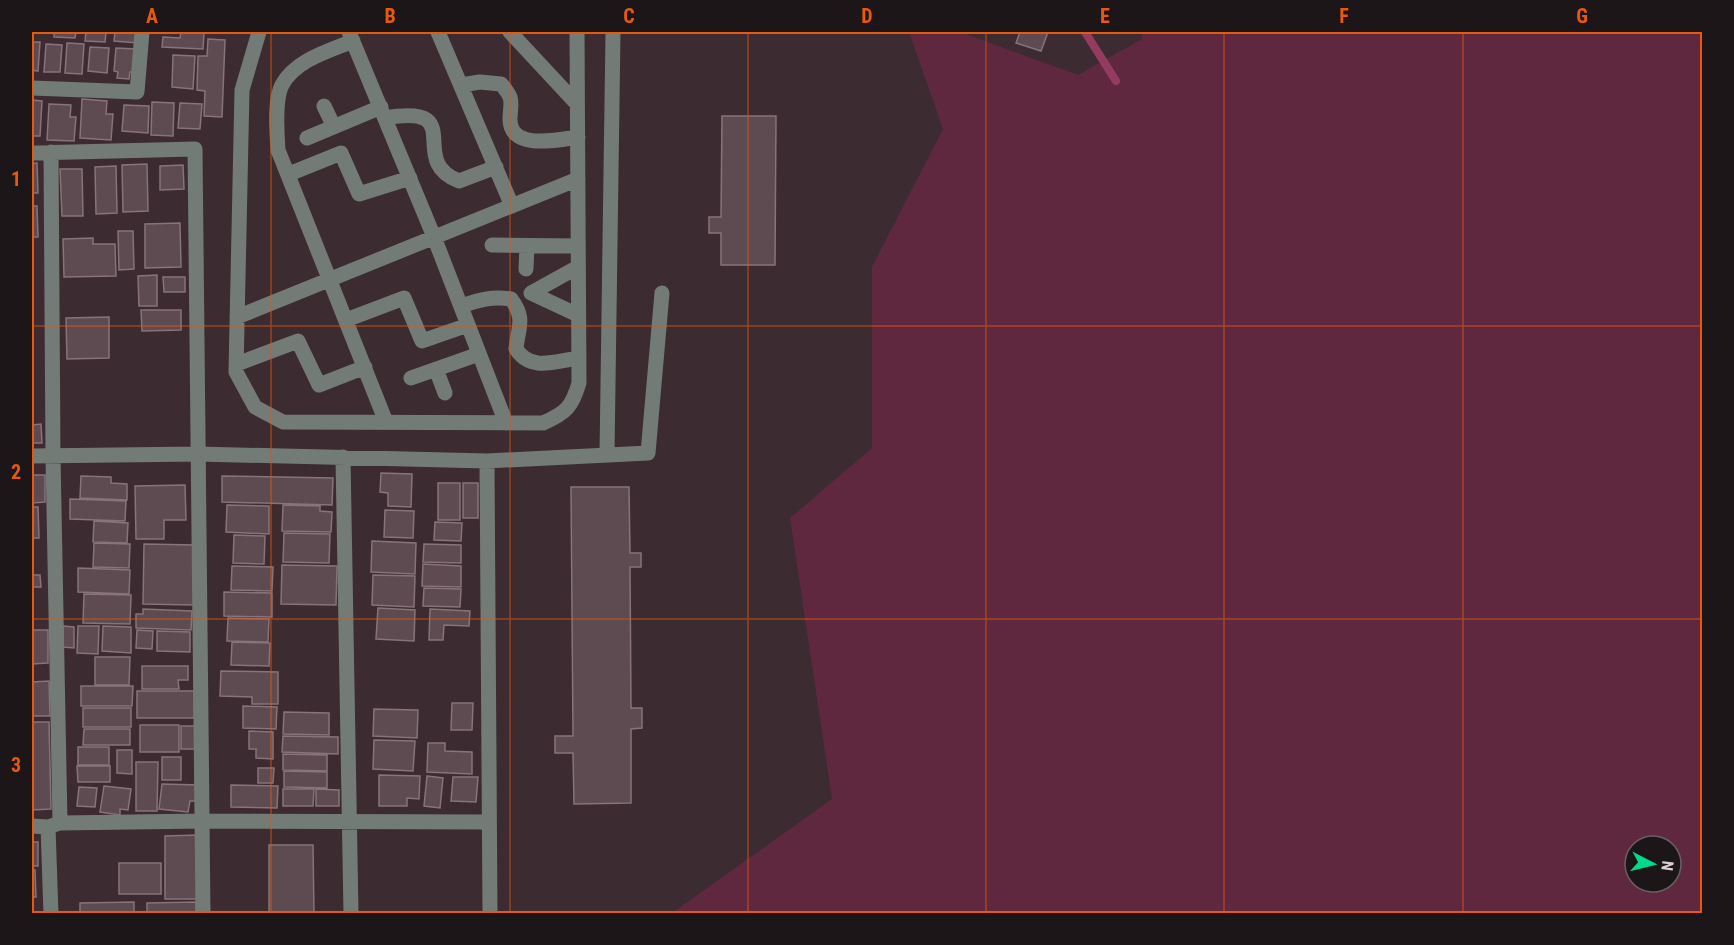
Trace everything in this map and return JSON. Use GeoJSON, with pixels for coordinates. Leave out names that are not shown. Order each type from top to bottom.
{"type":"FeatureCollection","features":[{"type":"Feature","properties":{"kind":"street"},"geometry":{"type":"LineString","coordinates":[[32,88],[137,92],[142,32]]}},
{"type":"Feature","properties":{"kind":"street"},"geometry":{"type":"LineString","coordinates":[[259,32],[242,90],[236,372],[255,407],[284,422],[506,423],[543,423],[561,416],[574,402],[579,383],[577,32]]}},
{"type":"Feature","properties":{"kind":"street"},"geometry":{"type":"LineString","coordinates":[[438,32],[513,206]]}},
{"type":"Feature","properties":{"kind":"street"},"geometry":{"type":"LineString","coordinates":[[510,32],[577,104]]}},
{"type":"Feature","properties":{"kind":"street"},"geometry":{"type":"LineString","coordinates":[[607,455],[613,32]]}},
{"type":"Feature","properties":{"kind":"street"},"geometry":{"type":"LineString","coordinates":[[386,422],[278,150],[276,121],[281,86],[295,69],[351,36],[434,237],[506,423]]}},
{"type":"Feature","properties":{"kind":"street"},"geometry":{"type":"LineString","coordinates":[[461,85],[480,82],[501,84],[511,95],[513,106],[510,128],[524,140],[578,137]]}},
{"type":"Feature","properties":{"kind":"street"},"geometry":{"type":"LineString","coordinates":[[324,106],[334,127]]}},
{"type":"Feature","properties":{"kind":"street"},"geometry":{"type":"LineString","coordinates":[[307,138],[334,127],[383,113],[408,114],[420,116],[429,122],[434,132],[435,161],[440,170],[449,177],[459,181],[496,167]]}},
{"type":"Feature","properties":{"kind":"street"},"geometry":{"type":"LineString","coordinates":[[32,153],[195,149],[203,914]]}},
{"type":"Feature","properties":{"kind":"street"},"geometry":{"type":"LineString","coordinates":[[51,152],[54,825],[51,914]]}},
{"type":"Feature","properties":{"kind":"street"},"geometry":{"type":"LineString","coordinates":[[289,174],[341,153],[359,194],[410,178]]}},
{"type":"Feature","properties":{"kind":"street"},"geometry":{"type":"LineString","coordinates":[[237,317],[578,179]]}},
{"type":"Feature","properties":{"kind":"street"},"geometry":{"type":"LineString","coordinates":[[492,245],[578,246]]}},
{"type":"Feature","properties":{"kind":"street"},"geometry":{"type":"LineString","coordinates":[[526,270],[527,246]]}},
{"type":"Feature","properties":{"kind":"street"},"geometry":{"type":"LineString","coordinates":[[578,267],[531,293],[579,315]]}},
{"type":"Feature","properties":{"kind":"street"},"geometry":{"type":"LineString","coordinates":[[32,456],[198,454],[487,461],[648,453],[662,294]]}},
{"type":"Feature","properties":{"kind":"street"},"geometry":{"type":"LineString","coordinates":[[346,320],[404,298],[422,341],[468,325]]}},
{"type":"Feature","properties":{"kind":"street"},"geometry":{"type":"LineString","coordinates":[[461,306],[484,298],[511,299],[520,311],[521,329],[516,349],[522,358],[541,364],[579,358]]}},
{"type":"Feature","properties":{"kind":"street"},"geometry":{"type":"LineString","coordinates":[[237,364],[298,341],[319,385],[365,368]]}},
{"type":"Feature","properties":{"kind":"street"},"geometry":{"type":"LineString","coordinates":[[411,378],[479,354]]}},
{"type":"Feature","properties":{"kind":"street"},"geometry":{"type":"LineString","coordinates":[[436,369],[445,393]]}},
{"type":"Feature","properties":{"kind":"street"},"geometry":{"type":"LineString","coordinates":[[343,457],[351,914]]}},
{"type":"Feature","properties":{"kind":"street"},"geometry":{"type":"LineString","coordinates":[[487,461],[490,914]]}},
{"type":"Feature","properties":{"kind":"street"},"geometry":{"type":"LineString","coordinates":[[32,826],[203,821],[488,822]]}},
{"type":"Feature","properties":{"kind":"shaded area"},"geometry":{"type":"Polygon","coordinates":[[[909,32],[960,32],[1078,75],[1142,39],[1142,32],[1702,32],[1702,913],[672,913],[832,799],[790,518],[872,448],[872,267],[943,129],[909,32]]]}},
{"type":"Feature","properties":{"kind":"building"},"geometry":{"type":"Polygon","coordinates":[[[54,32],[76,32],[75,38],[54,37],[54,32]]]}},
{"type":"Feature","properties":{"kind":"building"},"geometry":{"type":"Polygon","coordinates":[[[86,32],[106,32],[105,42],[85,41],[86,32]]]}},
{"type":"Feature","properties":{"kind":"building"},"geometry":{"type":"Polygon","coordinates":[[[115,32],[139,32],[138,43],[114,41],[115,32]]]}},
{"type":"Feature","properties":{"kind":"building"},"geometry":{"type":"Polygon","coordinates":[[[181,32],[204,33],[203,49],[162,47],[163,37],[180,38],[181,32]]]}},
{"type":"Feature","properties":{"kind":"building"},"geometry":{"type":"Polygon","coordinates":[[[1020,32],[1048,32],[1041,51],[1016,43],[1020,32]]]}},
{"type":"Feature","properties":{"kind":"building"},"geometry":{"type":"Polygon","coordinates":[[[208,39],[225,40],[222,117],[204,116],[205,91],[197,90],[198,56],[207,56],[208,39]]]}},
{"type":"Feature","properties":{"kind":"building"},"geometry":{"type":"Polygon","coordinates":[[[32,42],[40,42],[38,71],[32,70],[32,42]]]}},
{"type":"Feature","properties":{"kind":"building"},"geometry":{"type":"Polygon","coordinates":[[[67,43],[84,44],[82,74],[65,73],[67,43]]]}},
{"type":"Feature","properties":{"kind":"building"},"geometry":{"type":"Polygon","coordinates":[[[46,44],[62,45],[60,72],[44,72],[46,44]]]}},
{"type":"Feature","properties":{"kind":"building"},"geometry":{"type":"Polygon","coordinates":[[[90,47],[109,48],[107,73],[88,71],[90,47]]]}},
{"type":"Feature","properties":{"kind":"building"},"geometry":{"type":"Polygon","coordinates":[[[116,48],[136,49],[134,72],[130,72],[129,79],[117,78],[118,72],[114,71],[116,48]]]}},
{"type":"Feature","properties":{"kind":"building"},"geometry":{"type":"Polygon","coordinates":[[[173,55],[195,56],[193,89],[172,87],[173,55]]]}},
{"type":"Feature","properties":{"kind":"building"},"geometry":{"type":"Polygon","coordinates":[[[82,99],[107,101],[106,114],[113,114],[111,140],[80,138],[82,99]]]}},
{"type":"Feature","properties":{"kind":"building"},"geometry":{"type":"Polygon","coordinates":[[[32,100],[42,101],[40,136],[32,136],[32,100]]]}},
{"type":"Feature","properties":{"kind":"building"},"geometry":{"type":"Polygon","coordinates":[[[152,102],[174,103],[173,136],[151,135],[152,102]]]}},
{"type":"Feature","properties":{"kind":"building"},"geometry":{"type":"Polygon","coordinates":[[[180,103],[202,104],[200,129],[178,128],[180,103]]]}},
{"type":"Feature","properties":{"kind":"building"},"geometry":{"type":"Polygon","coordinates":[[[49,104],[71,105],[70,117],[76,117],[74,141],[47,140],[49,104]]]}},
{"type":"Feature","properties":{"kind":"building"},"geometry":{"type":"Polygon","coordinates":[[[124,105],[149,106],[148,133],[122,131],[124,105]]]}},
{"type":"Feature","properties":{"kind":"building"},"geometry":{"type":"Polygon","coordinates":[[[722,116],[776,116],[775,265],[721,265],[721,233],[709,233],[709,217],[721,217],[722,116]]]}},
{"type":"Feature","properties":{"kind":"building"},"geometry":{"type":"Polygon","coordinates":[[[37,163],[38,193],[32,193],[32,164],[37,163]]]}},
{"type":"Feature","properties":{"kind":"building"},"geometry":{"type":"Polygon","coordinates":[[[147,164],[148,211],[123,212],[122,165],[147,164]]]}},
{"type":"Feature","properties":{"kind":"building"},"geometry":{"type":"Polygon","coordinates":[[[183,165],[184,189],[160,190],[160,166],[183,165]]]}},
{"type":"Feature","properties":{"kind":"building"},"geometry":{"type":"Polygon","coordinates":[[[116,166],[117,213],[96,214],[95,167],[116,166]]]}},
{"type":"Feature","properties":{"kind":"building"},"geometry":{"type":"Polygon","coordinates":[[[60,169],[82,169],[83,216],[62,216],[60,169]]]}},
{"type":"Feature","properties":{"kind":"building"},"geometry":{"type":"Polygon","coordinates":[[[32,206],[37,206],[38,237],[32,237],[32,206]]]}},
{"type":"Feature","properties":{"kind":"building"},"geometry":{"type":"Polygon","coordinates":[[[180,223],[181,267],[145,268],[145,224],[180,223]]]}},
{"type":"Feature","properties":{"kind":"building"},"geometry":{"type":"Polygon","coordinates":[[[118,231],[133,231],[134,269],[119,270],[118,231]]]}},
{"type":"Feature","properties":{"kind":"building"},"geometry":{"type":"Polygon","coordinates":[[[93,238],[93,244],[115,244],[116,276],[64,277],[63,239],[93,238]]]}},
{"type":"Feature","properties":{"kind":"building"},"geometry":{"type":"Polygon","coordinates":[[[157,275],[157,306],[139,306],[138,276],[157,275]]]}},
{"type":"Feature","properties":{"kind":"building"},"geometry":{"type":"Polygon","coordinates":[[[163,277],[185,277],[185,292],[164,292],[163,277]]]}},
{"type":"Feature","properties":{"kind":"building"},"geometry":{"type":"Polygon","coordinates":[[[141,310],[181,310],[181,330],[142,331],[141,310]]]}},
{"type":"Feature","properties":{"kind":"building"},"geometry":{"type":"Polygon","coordinates":[[[109,317],[109,358],[67,359],[66,318],[109,317]]]}},
{"type":"Feature","properties":{"kind":"building"},"geometry":{"type":"Polygon","coordinates":[[[41,424],[42,443],[32,443],[32,425],[41,424]]]}},
{"type":"Feature","properties":{"kind":"building"},"geometry":{"type":"Polygon","coordinates":[[[381,473],[412,474],[411,507],[388,506],[388,493],[380,492],[381,473]]]}},
{"type":"Feature","properties":{"kind":"building"},"geometry":{"type":"Polygon","coordinates":[[[32,475],[45,475],[45,502],[32,503],[32,475]]]}},
{"type":"Feature","properties":{"kind":"building"},"geometry":{"type":"Polygon","coordinates":[[[81,476],[111,477],[111,483],[127,484],[127,500],[80,498],[81,476]]]}},
{"type":"Feature","properties":{"kind":"building"},"geometry":{"type":"Polygon","coordinates":[[[222,476],[333,478],[332,505],[222,502],[222,476]]]}},
{"type":"Feature","properties":{"kind":"building"},"geometry":{"type":"Polygon","coordinates":[[[438,483],[460,483],[460,520],[438,520],[438,483]]]}},
{"type":"Feature","properties":{"kind":"building"},"geometry":{"type":"Polygon","coordinates":[[[463,483],[478,483],[478,518],[463,518],[463,483]]]}},
{"type":"Feature","properties":{"kind":"building"},"geometry":{"type":"Polygon","coordinates":[[[185,485],[186,520],[164,520],[164,539],[136,539],[135,486],[185,485]]]}},
{"type":"Feature","properties":{"kind":"building"},"geometry":{"type":"Polygon","coordinates":[[[571,487],[629,487],[630,553],[641,553],[641,567],[630,567],[631,708],[642,708],[642,728],[631,729],[631,803],[574,804],[573,753],[555,753],[555,736],[573,736],[571,487]]]}},
{"type":"Feature","properties":{"kind":"building"},"geometry":{"type":"Polygon","coordinates":[[[70,499],[126,501],[125,521],[70,519],[70,499]]]}},
{"type":"Feature","properties":{"kind":"building"},"geometry":{"type":"Polygon","coordinates":[[[227,505],[269,506],[269,534],[226,532],[227,505]]]}},
{"type":"Feature","properties":{"kind":"building"},"geometry":{"type":"Polygon","coordinates":[[[283,505],[320,506],[320,511],[332,512],[331,532],[282,531],[283,505]]]}},
{"type":"Feature","properties":{"kind":"building"},"geometry":{"type":"Polygon","coordinates":[[[32,507],[38,507],[39,538],[32,538],[32,507]]]}},
{"type":"Feature","properties":{"kind":"building"},"geometry":{"type":"Polygon","coordinates":[[[385,510],[414,511],[413,538],[384,537],[385,510]]]}},
{"type":"Feature","properties":{"kind":"building"},"geometry":{"type":"Polygon","coordinates":[[[94,521],[128,523],[127,543],[93,542],[94,521]]]}},
{"type":"Feature","properties":{"kind":"building"},"geometry":{"type":"Polygon","coordinates":[[[435,522],[462,523],[461,541],[434,540],[435,522]]]}},
{"type":"Feature","properties":{"kind":"building"},"geometry":{"type":"Polygon","coordinates":[[[284,533],[330,534],[329,563],[283,562],[284,533]]]}},
{"type":"Feature","properties":{"kind":"building"},"geometry":{"type":"Polygon","coordinates":[[[234,535],[265,536],[264,564],[233,563],[234,535]]]}},
{"type":"Feature","properties":{"kind":"building"},"geometry":{"type":"Polygon","coordinates":[[[372,541],[416,543],[415,574],[371,572],[372,541]]]}},
{"type":"Feature","properties":{"kind":"building"},"geometry":{"type":"Polygon","coordinates":[[[94,543],[130,544],[129,568],[93,567],[94,543]]]}},
{"type":"Feature","properties":{"kind":"building"},"geometry":{"type":"Polygon","coordinates":[[[144,544],[196,545],[194,605],[143,604],[144,544]]]}},
{"type":"Feature","properties":{"kind":"building"},"geometry":{"type":"Polygon","coordinates":[[[424,544],[461,545],[461,563],[423,562],[424,544]]]}},
{"type":"Feature","properties":{"kind":"building"},"geometry":{"type":"Polygon","coordinates":[[[423,564],[461,566],[461,587],[422,586],[423,564]]]}},
{"type":"Feature","properties":{"kind":"building"},"geometry":{"type":"Polygon","coordinates":[[[282,565],[337,566],[336,605],[281,604],[282,565]]]}},
{"type":"Feature","properties":{"kind":"building"},"geometry":{"type":"Polygon","coordinates":[[[232,566],[273,567],[272,591],[231,590],[232,566]]]}},
{"type":"Feature","properties":{"kind":"building"},"geometry":{"type":"Polygon","coordinates":[[[78,568],[130,570],[129,594],[78,592],[78,568]]]}},
{"type":"Feature","properties":{"kind":"building"},"geometry":{"type":"Polygon","coordinates":[[[32,575],[40,575],[41,587],[32,587],[32,575]]]}},
{"type":"Feature","properties":{"kind":"building"},"geometry":{"type":"Polygon","coordinates":[[[373,575],[415,576],[414,607],[372,605],[373,575]]]}},
{"type":"Feature","properties":{"kind":"building"},"geometry":{"type":"Polygon","coordinates":[[[424,588],[461,589],[460,607],[423,606],[424,588]]]}},
{"type":"Feature","properties":{"kind":"building"},"geometry":{"type":"Polygon","coordinates":[[[224,592],[272,593],[272,617],[224,616],[224,592]]]}},
{"type":"Feature","properties":{"kind":"building"},"geometry":{"type":"Polygon","coordinates":[[[84,594],[131,595],[130,624],[83,623],[84,594]]]}},
{"type":"Feature","properties":{"kind":"building"},"geometry":{"type":"Polygon","coordinates":[[[378,608],[415,610],[414,641],[376,639],[378,608]]]}},
{"type":"Feature","properties":{"kind":"building"},"geometry":{"type":"Polygon","coordinates":[[[143,609],[192,611],[191,630],[136,628],[136,614],[143,614],[143,609]]]}},
{"type":"Feature","properties":{"kind":"building"},"geometry":{"type":"Polygon","coordinates":[[[430,609],[470,611],[469,626],[444,625],[443,640],[429,640],[430,609]]]}},
{"type":"Feature","properties":{"kind":"building"},"geometry":{"type":"Polygon","coordinates":[[[228,618],[269,619],[268,642],[227,641],[228,618]]]}},
{"type":"Feature","properties":{"kind":"building"},"geometry":{"type":"Polygon","coordinates":[[[63,626],[74,627],[74,648],[63,647],[63,626]]]}},
{"type":"Feature","properties":{"kind":"building"},"geometry":{"type":"Polygon","coordinates":[[[78,626],[99,626],[98,654],[77,653],[78,626]]]}},
{"type":"Feature","properties":{"kind":"building"},"geometry":{"type":"Polygon","coordinates":[[[103,626],[131,627],[131,653],[102,651],[103,626]]]}},
{"type":"Feature","properties":{"kind":"building"},"geometry":{"type":"Polygon","coordinates":[[[32,630],[48,630],[48,663],[32,664],[32,630]]]}},
{"type":"Feature","properties":{"kind":"building"},"geometry":{"type":"Polygon","coordinates":[[[137,630],[153,631],[152,649],[136,648],[137,630]]]}},
{"type":"Feature","properties":{"kind":"building"},"geometry":{"type":"Polygon","coordinates":[[[157,631],[190,632],[190,652],[157,651],[157,631]]]}},
{"type":"Feature","properties":{"kind":"building"},"geometry":{"type":"Polygon","coordinates":[[[232,642],[270,643],[269,666],[231,665],[232,642]]]}},
{"type":"Feature","properties":{"kind":"building"},"geometry":{"type":"Polygon","coordinates":[[[95,657],[130,657],[129,685],[95,685],[95,657]]]}},
{"type":"Feature","properties":{"kind":"building"},"geometry":{"type":"Polygon","coordinates":[[[142,666],[188,666],[188,680],[178,680],[179,689],[142,689],[142,666]]]}},
{"type":"Feature","properties":{"kind":"building"},"geometry":{"type":"Polygon","coordinates":[[[221,671],[278,672],[278,704],[252,704],[252,697],[220,696],[221,671]]]}},
{"type":"Feature","properties":{"kind":"building"},"geometry":{"type":"Polygon","coordinates":[[[49,681],[50,716],[32,716],[32,682],[49,681]]]}},
{"type":"Feature","properties":{"kind":"building"},"geometry":{"type":"Polygon","coordinates":[[[81,686],[133,686],[132,706],[81,706],[81,686]]]}},
{"type":"Feature","properties":{"kind":"building"},"geometry":{"type":"Polygon","coordinates":[[[137,691],[194,691],[194,718],[137,718],[137,691]]]}},
{"type":"Feature","properties":{"kind":"building"},"geometry":{"type":"Polygon","coordinates":[[[452,703],[473,703],[472,730],[451,730],[452,703]]]}},
{"type":"Feature","properties":{"kind":"building"},"geometry":{"type":"Polygon","coordinates":[[[243,706],[277,707],[276,729],[243,728],[243,706]]]}},
{"type":"Feature","properties":{"kind":"building"},"geometry":{"type":"Polygon","coordinates":[[[83,708],[131,708],[131,727],[83,727],[83,708]]]}},
{"type":"Feature","properties":{"kind":"building"},"geometry":{"type":"Polygon","coordinates":[[[374,709],[418,710],[417,738],[373,736],[374,709]]]}},
{"type":"Feature","properties":{"kind":"building"},"geometry":{"type":"Polygon","coordinates":[[[284,712],[329,713],[329,735],[283,734],[284,712]]]}},
{"type":"Feature","properties":{"kind":"building"},"geometry":{"type":"Polygon","coordinates":[[[32,722],[49,722],[51,809],[32,810],[32,722]]]}},
{"type":"Feature","properties":{"kind":"building"},"geometry":{"type":"Polygon","coordinates":[[[140,725],[179,725],[179,752],[140,752],[140,725]]]}},
{"type":"Feature","properties":{"kind":"building"},"geometry":{"type":"Polygon","coordinates":[[[181,726],[198,726],[198,749],[181,749],[181,726]]]}},
{"type":"Feature","properties":{"kind":"building"},"geometry":{"type":"Polygon","coordinates":[[[84,729],[130,729],[130,745],[83,745],[84,729]]]}},
{"type":"Feature","properties":{"kind":"building"},"geometry":{"type":"Polygon","coordinates":[[[249,731],[273,732],[273,759],[256,758],[256,749],[249,749],[249,731]]]}},
{"type":"Feature","properties":{"kind":"building"},"geometry":{"type":"Polygon","coordinates":[[[283,736],[338,737],[338,754],[282,752],[283,736]]]}},
{"type":"Feature","properties":{"kind":"building"},"geometry":{"type":"Polygon","coordinates":[[[374,740],[415,741],[413,771],[373,769],[374,740]]]}},
{"type":"Feature","properties":{"kind":"building"},"geometry":{"type":"Polygon","coordinates":[[[428,743],[445,743],[445,751],[472,752],[472,774],[427,772],[428,743]]]}},
{"type":"Feature","properties":{"kind":"building"},"geometry":{"type":"Polygon","coordinates":[[[78,747],[109,747],[109,765],[78,765],[78,747]]]}},
{"type":"Feature","properties":{"kind":"building"},"geometry":{"type":"Polygon","coordinates":[[[117,750],[132,750],[132,774],[117,773],[117,750]]]}},
{"type":"Feature","properties":{"kind":"building"},"geometry":{"type":"Polygon","coordinates":[[[283,754],[327,755],[327,771],[283,770],[283,754]]]}},
{"type":"Feature","properties":{"kind":"building"},"geometry":{"type":"Polygon","coordinates":[[[162,757],[181,757],[181,780],[162,780],[162,757]]]}},
{"type":"Feature","properties":{"kind":"building"},"geometry":{"type":"Polygon","coordinates":[[[136,762],[158,762],[157,811],[136,811],[136,762]]]}},
{"type":"Feature","properties":{"kind":"building"},"geometry":{"type":"Polygon","coordinates":[[[77,766],[110,766],[110,782],[78,782],[77,766]]]}},
{"type":"Feature","properties":{"kind":"building"},"geometry":{"type":"Polygon","coordinates":[[[258,768],[274,768],[273,783],[258,783],[258,768]]]}},
{"type":"Feature","properties":{"kind":"building"},"geometry":{"type":"Polygon","coordinates":[[[284,771],[327,772],[327,788],[284,787],[284,771]]]}},
{"type":"Feature","properties":{"kind":"building"},"geometry":{"type":"Polygon","coordinates":[[[379,775],[420,776],[419,799],[407,798],[407,806],[379,806],[379,775]]]}},
{"type":"Feature","properties":{"kind":"building"},"geometry":{"type":"Polygon","coordinates":[[[427,776],[443,778],[440,808],[424,806],[427,776]]]}},
{"type":"Feature","properties":{"kind":"building"},"geometry":{"type":"Polygon","coordinates":[[[453,777],[478,777],[476,802],[451,801],[453,777]]]}},
{"type":"Feature","properties":{"kind":"building"},"geometry":{"type":"Polygon","coordinates":[[[162,784],[199,785],[198,801],[190,801],[188,812],[159,809],[162,784]]]}},
{"type":"Feature","properties":{"kind":"building"},"geometry":{"type":"Polygon","coordinates":[[[231,785],[278,786],[277,808],[231,807],[231,785]]]}},
{"type":"Feature","properties":{"kind":"building"},"geometry":{"type":"Polygon","coordinates":[[[104,786],[131,789],[128,810],[120,809],[120,815],[100,812],[104,786]]]}},
{"type":"Feature","properties":{"kind":"building"},"geometry":{"type":"Polygon","coordinates":[[[79,787],[97,788],[95,807],[77,806],[79,787]]]}},
{"type":"Feature","properties":{"kind":"building"},"geometry":{"type":"Polygon","coordinates":[[[283,789],[314,789],[313,806],[283,806],[283,789]]]}},
{"type":"Feature","properties":{"kind":"building"},"geometry":{"type":"Polygon","coordinates":[[[316,789],[339,790],[339,806],[316,806],[316,789]]]}},
{"type":"Feature","properties":{"kind":"building"},"geometry":{"type":"Polygon","coordinates":[[[198,835],[199,899],[165,899],[165,836],[198,835]]]}},
{"type":"Feature","properties":{"kind":"building"},"geometry":{"type":"Polygon","coordinates":[[[32,842],[38,842],[38,866],[32,866],[32,842]]]}},
{"type":"Feature","properties":{"kind":"building"},"geometry":{"type":"Polygon","coordinates":[[[269,845],[313,845],[314,914],[269,914],[269,845]]]}},
{"type":"Feature","properties":{"kind":"building"},"geometry":{"type":"Polygon","coordinates":[[[119,863],[161,863],[161,894],[119,894],[119,863]]]}},
{"type":"Feature","properties":{"kind":"building"},"geometry":{"type":"Polygon","coordinates":[[[32,870],[35,870],[36,897],[32,897],[32,870]]]}},
{"type":"Feature","properties":{"kind":"building"},"geometry":{"type":"Polygon","coordinates":[[[134,902],[134,914],[80,914],[80,903],[134,902]]]}},
{"type":"Feature","properties":{"kind":"building"},"geometry":{"type":"Polygon","coordinates":[[[196,902],[196,914],[147,914],[147,903],[196,902]]]}},
{"type":"Feature","properties":{"kind":"waterway"},"geometry":{"type":"LineString","coordinates":[[1085,32],[1116,81]]}}]}
